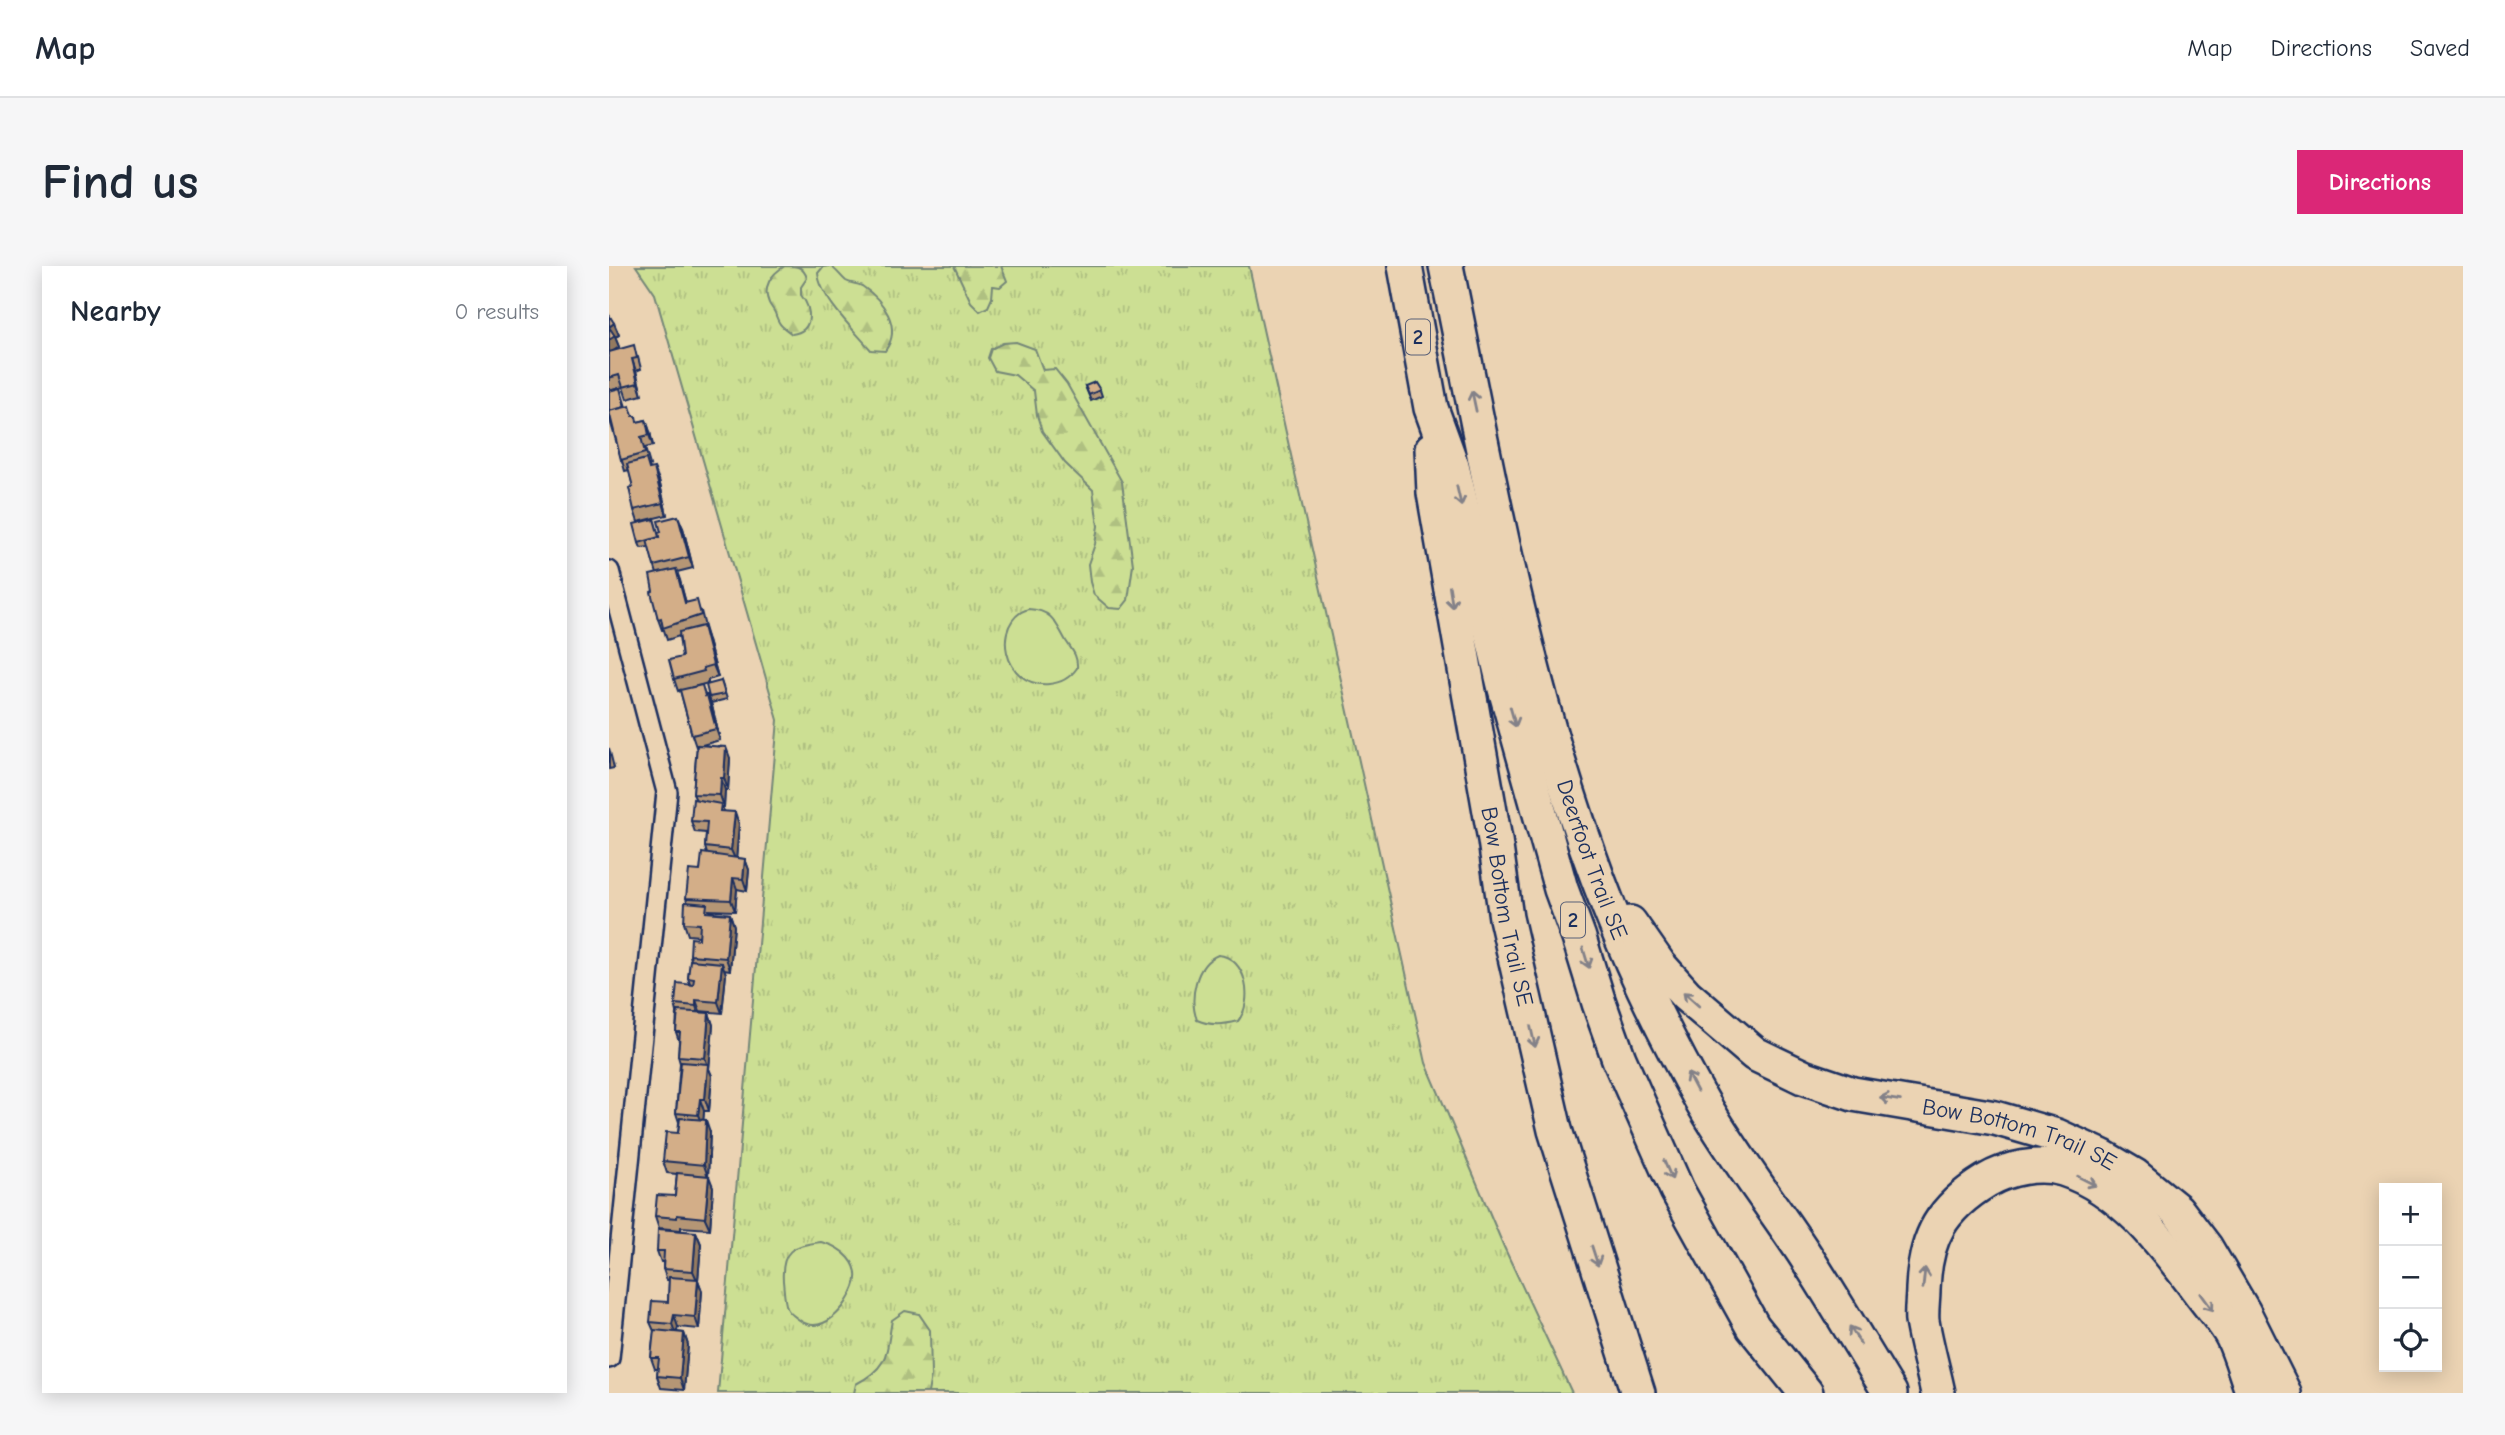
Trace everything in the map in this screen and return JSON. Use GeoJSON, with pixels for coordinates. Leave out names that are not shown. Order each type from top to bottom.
{"type":"FeatureCollection","features":[{"type":"Feature","properties":{"kind":"highway","name":"Deerfoot Trail SE"},"geometry":{"type":"LineString","coordinates":[[1405,266],[1431,408],[1451,466],[1504,685],[1557,875],[1619,1059],[1678,1190],[1753,1327],[1806,1393]]}},
{"type":"Feature","properties":{"kind":"highway","name":"Deerfoot Trail SE"},"geometry":{"type":"LineString","coordinates":[[1446,266],[1512,588],[1565,788],[1620,937],[1644,990],[1704,1105],[1805,1254],[1890,1393]]}},
{"type":"Feature","properties":{"kind":"highway","name":"Bow Bottom Trail SE"},"geometry":{"type":"LineString","coordinates":[[1431,408],[1434,493],[1506,918],[1555,1130],[1638,1393]]}},
{"type":"Feature","properties":{"kind":"highway","name":"Bow Bottom Trail SE"},"geometry":{"type":"LineString","coordinates":[[1598,878],[1660,966],[1686,995],[1755,1054],[1803,1077],[1853,1094],[1995,1118],[2057,1136],[2135,1177],[2177,1210],[2206,1248],[2243,1311],[2284,1393]]}},
{"type":"Feature","properties":{"kind":"highway"},"geometry":{"type":"LineString","coordinates":[[1938,1393],[1922,1319],[1923,1279],[1929,1240],[1947,1213],[1968,1192],[1994,1176],[2031,1166],[2061,1169],[2090,1181],[2117,1198],[2166,1247],[2233,1337],[2253,1393]]}},
{"type":"Feature","properties":{"kind":"street"},"geometry":{"type":"LineString","coordinates":[[609,571],[667,792],[609,1358]]}},
{"type":"Feature","properties":{"kind":"green space"},"geometry":{"type":"Polygon","coordinates":[[[636,266],[1249,266],[1426,1063],[1504,1247],[1572,1393],[718,1393],[778,720],[655,294],[636,266]]]}},
{"type":"Feature","properties":{"kind":"green space"},"geometry":{"type":"Polygon","coordinates":[[[785,266],[799,268],[807,278],[801,287],[801,295],[809,319],[804,329],[792,334],[779,323],[767,297],[769,281],[785,266]]]}},
{"type":"Feature","properties":{"kind":"green space"},"geometry":{"type":"Polygon","coordinates":[[[830,266],[846,281],[862,286],[870,292],[883,306],[892,333],[885,351],[871,350],[831,303],[820,283],[818,273],[823,267],[830,266]]]}},
{"type":"Feature","properties":{"kind":"green space"},"geometry":{"type":"Polygon","coordinates":[[[954,266],[1001,266],[1007,281],[1000,287],[993,286],[988,307],[980,311],[971,302],[954,266]]]}},
{"type":"Feature","properties":{"kind":"green space"},"geometry":{"type":"Polygon","coordinates":[[[1016,342],[1035,349],[1043,370],[1055,369],[1067,384],[1122,482],[1133,565],[1128,600],[1121,609],[1109,608],[1094,595],[1090,582],[1088,564],[1098,526],[1093,490],[1065,463],[1042,431],[1034,391],[1015,375],[995,371],[988,358],[991,349],[1003,343],[1016,342]]]}},
{"type":"Feature","properties":{"kind":"green space"},"geometry":{"type":"Polygon","coordinates":[[[1028,609],[1043,612],[1053,619],[1074,653],[1077,668],[1062,681],[1049,684],[1033,682],[1021,676],[1012,665],[1006,639],[1009,626],[1016,616],[1028,609]]]}},
{"type":"Feature","properties":{"kind":"green space"},"geometry":{"type":"Polygon","coordinates":[[[1218,955],[1236,963],[1245,982],[1246,1003],[1238,1021],[1212,1024],[1197,1020],[1194,993],[1204,966],[1218,955]]]}},
{"type":"Feature","properties":{"kind":"green space"},"geometry":{"type":"Polygon","coordinates":[[[821,1242],[843,1252],[849,1258],[856,1271],[856,1279],[851,1295],[840,1311],[824,1322],[807,1324],[793,1316],[787,1308],[783,1281],[784,1263],[790,1251],[803,1245],[821,1242]]]}},
{"type":"Feature","properties":{"kind":"green space"},"geometry":{"type":"Polygon","coordinates":[[[905,1311],[919,1314],[930,1330],[931,1376],[928,1393],[854,1393],[856,1384],[875,1372],[880,1365],[887,1351],[892,1320],[905,1311]]]}},
{"type":"Feature","properties":{"kind":"building"},"geometry":{"type":"Polygon","coordinates":[[[609,327],[615,336],[609,340],[609,327]]]}},
{"type":"Feature","properties":{"kind":"building"},"geometry":{"type":"Polygon","coordinates":[[[634,345],[637,358],[632,359],[638,383],[623,387],[619,375],[609,378],[609,352],[634,345]]]}},
{"type":"Feature","properties":{"kind":"building"},"geometry":{"type":"Polygon","coordinates":[[[1095,382],[1100,390],[1089,395],[1085,386],[1095,382]]]}},
{"type":"Feature","properties":{"kind":"building"},"geometry":{"type":"Polygon","coordinates":[[[620,388],[625,407],[609,411],[609,391],[620,388]]]}},
{"type":"Feature","properties":{"kind":"building"},"geometry":{"type":"Polygon","coordinates":[[[630,406],[637,422],[646,420],[649,435],[641,437],[645,453],[621,460],[609,411],[630,406]]]}},
{"type":"Feature","properties":{"kind":"building"},"geometry":{"type":"Polygon","coordinates":[[[646,459],[649,469],[654,468],[663,503],[634,510],[629,488],[633,487],[627,464],[646,459]]]}},
{"type":"Feature","properties":{"kind":"building"},"geometry":{"type":"Polygon","coordinates":[[[678,516],[689,557],[654,566],[647,540],[659,537],[658,533],[661,532],[658,521],[678,516]]]}},
{"type":"Feature","properties":{"kind":"building"},"geometry":{"type":"Polygon","coordinates":[[[654,519],[659,537],[639,543],[634,524],[654,519]]]}},
{"type":"Feature","properties":{"kind":"building"},"geometry":{"type":"Polygon","coordinates":[[[676,569],[685,603],[697,600],[701,615],[663,628],[651,592],[650,575],[676,569]]]}},
{"type":"Feature","properties":{"kind":"building"},"geometry":{"type":"Polygon","coordinates":[[[703,626],[713,665],[703,668],[704,671],[674,679],[669,660],[682,657],[679,632],[703,626]]]}},
{"type":"Feature","properties":{"kind":"building"},"geometry":{"type":"Polygon","coordinates":[[[721,681],[725,694],[709,697],[706,685],[721,681]]]}},
{"type":"Feature","properties":{"kind":"building"},"geometry":{"type":"Polygon","coordinates":[[[702,685],[716,729],[692,735],[680,690],[702,685]]]}},
{"type":"Feature","properties":{"kind":"building"},"geometry":{"type":"Polygon","coordinates":[[[697,745],[726,747],[720,795],[693,794],[697,745]]]}},
{"type":"Feature","properties":{"kind":"building"},"geometry":{"type":"Polygon","coordinates":[[[693,799],[721,804],[720,811],[735,812],[731,850],[705,847],[707,822],[691,821],[693,799]]]}},
{"type":"Feature","properties":{"kind":"building"},"geometry":{"type":"Polygon","coordinates":[[[702,853],[745,859],[743,879],[733,878],[731,900],[686,898],[689,870],[700,871],[702,853]]]}},
{"type":"Feature","properties":{"kind":"building"},"geometry":{"type":"Polygon","coordinates":[[[685,902],[707,904],[706,912],[730,914],[726,958],[690,955],[691,938],[699,939],[700,924],[684,923],[685,902]]]}},
{"type":"Feature","properties":{"kind":"building"},"geometry":{"type":"Polygon","coordinates":[[[690,960],[722,963],[718,1002],[696,1000],[696,1006],[675,1004],[677,983],[693,985],[694,979],[688,978],[690,960]]]}},
{"type":"Feature","properties":{"kind":"building"},"geometry":{"type":"Polygon","coordinates":[[[678,1011],[709,1013],[705,1058],[678,1056],[678,1011]]]}},
{"type":"Feature","properties":{"kind":"building"},"geometry":{"type":"Polygon","coordinates":[[[681,1062],[708,1064],[705,1099],[700,1099],[698,1115],[676,1113],[681,1062]]]}},
{"type":"Feature","properties":{"kind":"building"},"geometry":{"type":"Polygon","coordinates":[[[680,1118],[706,1120],[704,1165],[663,1161],[666,1132],[678,1133],[680,1118]]]}},
{"type":"Feature","properties":{"kind":"building"},"geometry":{"type":"Polygon","coordinates":[[[677,1173],[709,1176],[705,1218],[655,1216],[657,1195],[675,1196],[677,1173]]]}},
{"type":"Feature","properties":{"kind":"building"},"geometry":{"type":"Polygon","coordinates":[[[658,1229],[696,1232],[693,1271],[663,1269],[664,1251],[657,1251],[658,1229]]]}},
{"type":"Feature","properties":{"kind":"building"},"geometry":{"type":"Polygon","coordinates":[[[669,1277],[698,1279],[695,1317],[674,1315],[672,1324],[650,1322],[652,1301],[668,1302],[669,1277]]]}},
{"type":"Feature","properties":{"kind":"building"},"geometry":{"type":"Polygon","coordinates":[[[654,1330],[684,1333],[680,1378],[657,1376],[659,1358],[651,1358],[654,1330]]]}}]}
